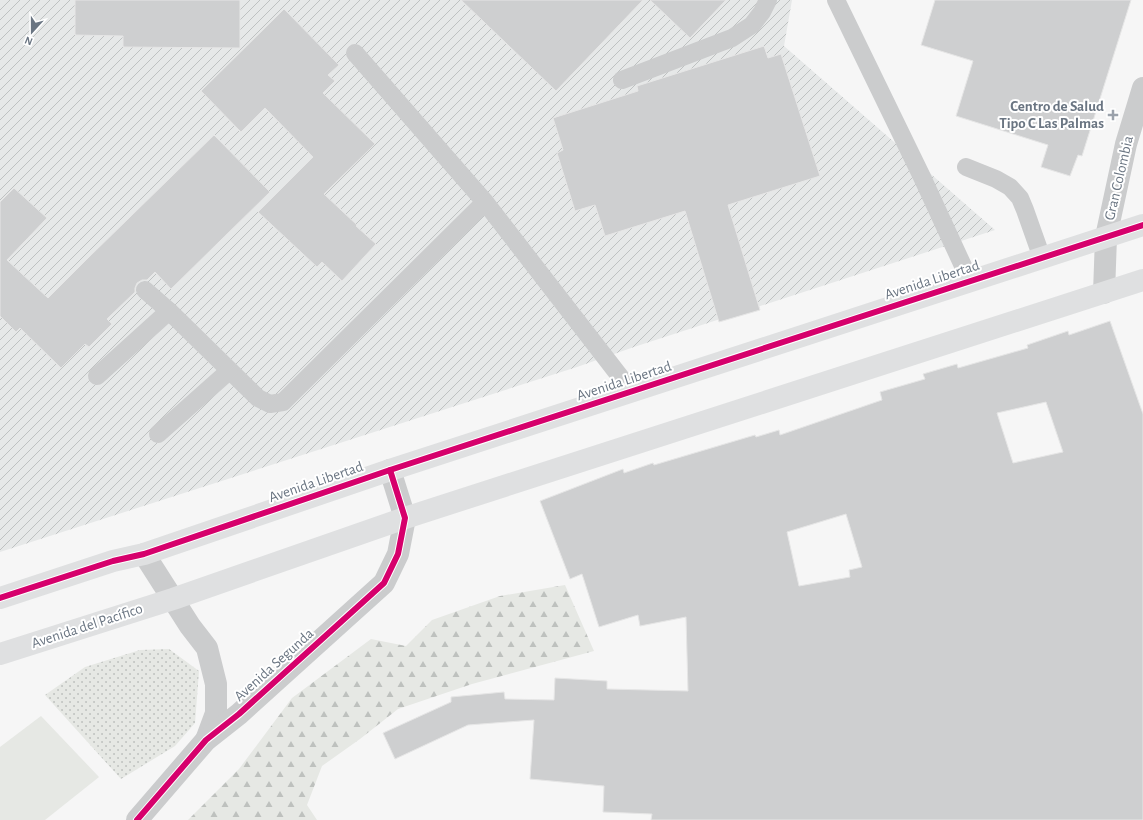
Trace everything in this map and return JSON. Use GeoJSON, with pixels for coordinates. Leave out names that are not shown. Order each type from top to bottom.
{"type":"FeatureCollection","features":[{"type":"Feature","properties":{"kind":"main road","name":"Avenida Libertad"},"geometry":{"type":"LineString","coordinates":[[0,598],[113,561],[144,554],[390,470],[1143,225]]}},
{"type":"Feature","properties":{"kind":"main road"},"geometry":{"type":"LineString","coordinates":[[173,598],[405,518],[1143,280]]}},
{"type":"Feature","properties":{"kind":"main road","name":"Avenida del Pacífico"},"geometry":{"type":"LineString","coordinates":[[0,654],[173,598]]}},
{"type":"Feature","properties":{"kind":"street","name":"Gran Colombia"},"geometry":{"type":"LineString","coordinates":[[1104,293],[1106,237],[1126,144],[1143,88]]}},
{"type":"Feature","properties":{"kind":"street"},"geometry":{"type":"LineString","coordinates":[[390,470],[405,518]]}},
{"type":"Feature","properties":{"kind":"street","name":"Avenida Segunda"},"geometry":{"type":"LineString","coordinates":[[137,820],[206,740],[239,714],[384,583],[398,554],[405,518]]}},
{"type":"Feature","properties":{"kind":"street","name":"Avenida Segunda"},"geometry":{"type":"LineString","coordinates":[[144,554],[190,626],[207,648],[216,684],[216,713],[206,740]]}},
{"type":"Feature","properties":{"kind":"lane"},"geometry":{"type":"LineString","coordinates":[[622,80],[732,38],[752,25],[762,12],[768,0]]}},
{"type":"Feature","properties":{"kind":"lane"},"geometry":{"type":"LineString","coordinates":[[836,0],[919,170],[970,281]]}},
{"type":"Feature","properties":{"kind":"lane"},"geometry":{"type":"LineString","coordinates":[[355,53],[485,202],[632,392]]}},
{"type":"Feature","properties":{"kind":"lane"},"geometry":{"type":"LineString","coordinates":[[966,167],[996,179],[1010,187],[1020,198],[1042,258]]}},
{"type":"Feature","properties":{"kind":"lane"},"geometry":{"type":"LineString","coordinates":[[146,290],[258,398],[270,404],[283,402],[485,202]]}},
{"type":"Feature","properties":{"kind":"lane"},"geometry":{"type":"LineString","coordinates":[[98,376],[168,311]]}},
{"type":"Feature","properties":{"kind":"lane"},"geometry":{"type":"LineString","coordinates":[[158,434],[229,371]]}},
{"type":"Feature","properties":{"kind":"shaded area"},"geometry":{"type":"Polygon","coordinates":[[[0,0],[792,0],[784,46],[995,230],[634,347],[577,367],[0,552],[0,0]]]}},
{"type":"Feature","properties":{"kind":"green space"},"geometry":{"type":"Polygon","coordinates":[[[565,585],[594,651],[472,684],[398,709],[322,766],[307,805],[317,820],[188,820],[239,769],[292,698],[371,639],[406,646],[432,620],[500,596],[565,585]]]}},
{"type":"Feature","properties":{"kind":"green space"},"geometry":{"type":"Polygon","coordinates":[[[169,649],[199,671],[195,723],[175,746],[121,779],[45,695],[85,667],[140,650],[169,649]]]}},
{"type":"Feature","properties":{"kind":"green space"},"geometry":{"type":"Polygon","coordinates":[[[41,716],[99,777],[45,820],[0,820],[0,747],[41,716]]]}},
{"type":"Feature","properties":{"kind":"building"},"geometry":{"type":"Polygon","coordinates":[[[75,0],[240,0],[240,48],[123,47],[123,36],[75,35],[75,0]]]}},
{"type":"Feature","properties":{"kind":"building"},"geometry":{"type":"Polygon","coordinates":[[[461,0],[643,0],[556,91],[461,0]]]}},
{"type":"Feature","properties":{"kind":"building"},"geometry":{"type":"Polygon","coordinates":[[[650,0],[726,0],[690,38],[650,0]]]}},
{"type":"Feature","properties":{"kind":"building"},"geometry":{"type":"Polygon","coordinates":[[[935,0],[1131,0],[1082,156],[1078,155],[1070,176],[1041,167],[1048,145],[956,116],[973,61],[921,45],[935,0]]]}},
{"type":"Feature","properties":{"kind":"building"},"geometry":{"type":"Polygon","coordinates":[[[284,9],[339,65],[328,75],[335,81],[323,93],[375,144],[324,194],[376,244],[342,281],[322,262],[317,267],[258,212],[313,157],[265,108],[241,132],[201,91],[284,9]]]}},
{"type":"Feature","properties":{"kind":"building"},"geometry":{"type":"Polygon","coordinates":[[[764,46],[768,58],[781,54],[820,176],[728,205],[760,310],[719,322],[685,211],[605,236],[595,205],[575,211],[557,153],[563,150],[553,118],[638,91],[637,86],[764,46]]]}},
{"type":"Feature","properties":{"kind":"building"},"geometry":{"type":"Polygon","coordinates":[[[214,135],[270,192],[171,289],[155,272],[147,280],[142,280],[137,283],[135,292],[107,319],[112,324],[89,347],[85,344],[61,368],[20,328],[16,332],[0,316],[0,202],[14,188],[47,218],[7,260],[48,298],[214,135]]]}},
{"type":"Feature","properties":{"kind":"building"},"geometry":{"type":"Polygon","coordinates":[[[1110,321],[1143,414],[1143,820],[651,820],[652,814],[603,812],[604,786],[530,779],[534,720],[468,725],[395,759],[383,733],[451,702],[451,697],[504,692],[505,699],[554,700],[555,678],[607,681],[607,689],[688,691],[686,617],[640,626],[638,615],[599,627],[582,574],[570,579],[540,501],[623,469],[624,473],[653,463],[654,465],[755,435],[756,437],[779,430],[780,435],[882,400],[880,392],[925,379],[923,374],[957,364],[958,368],[1028,348],[1027,345],[1068,331],[1069,335],[1110,321]],[[1046,402],[997,413],[1013,463],[1063,452],[1046,402]],[[846,514],[787,532],[799,586],[850,577],[849,570],[862,567],[846,514]]]}},
{"type":"Feature","properties":{"kind":"cycle path"},"geometry":{"type":"LineString","coordinates":[[0,598],[113,561],[144,554],[390,470],[1143,225]]}},
{"type":"Feature","properties":{"kind":"cycle path"},"geometry":{"type":"LineString","coordinates":[[137,820],[206,740],[239,714],[384,583],[398,554],[405,518],[390,470]]}},
{"type":"Feature","properties":{"kind":"place","name":"Centro de Salud Tipo C Las Palmas"},"geometry":{"type":"Point","coordinates":[1113,115]}}]}
